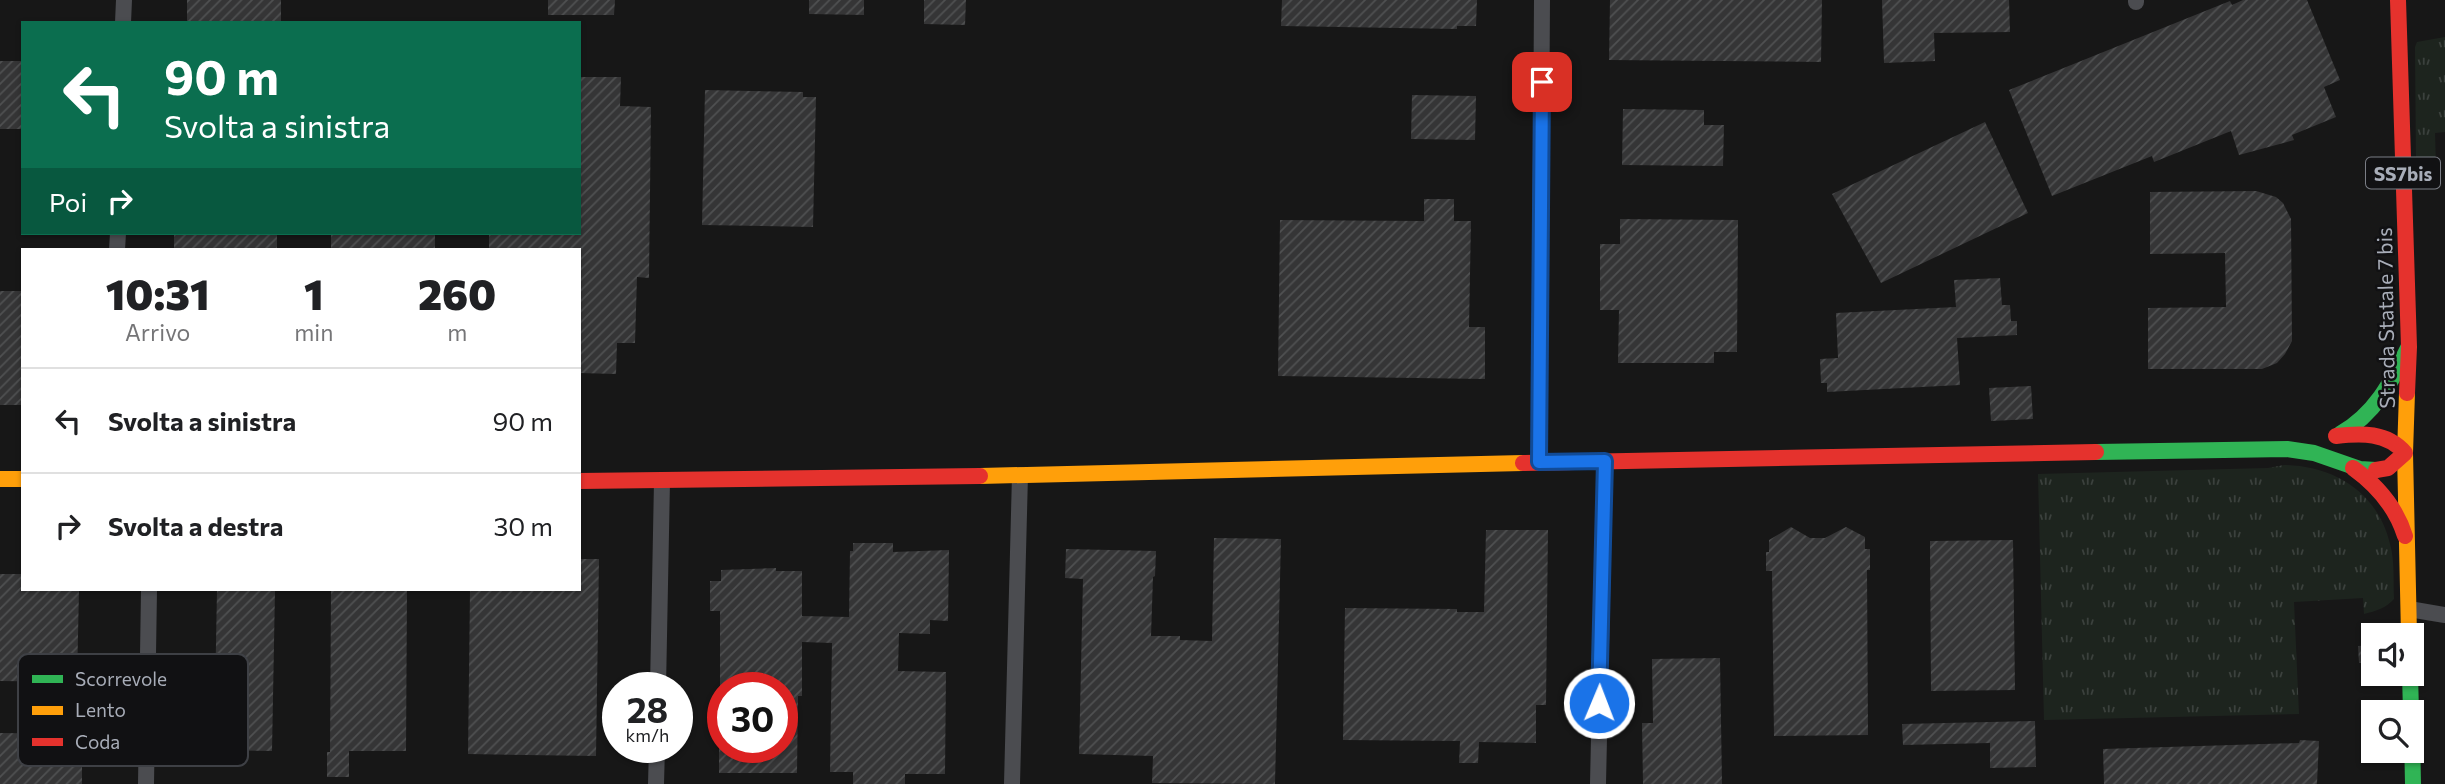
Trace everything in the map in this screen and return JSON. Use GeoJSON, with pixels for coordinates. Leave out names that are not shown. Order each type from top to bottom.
{"type":"FeatureCollection","features":[{"type":"Feature","properties":{"kind":"street"},"geometry":{"type":"LineString","coordinates":[[123,21],[124,0]]}},
{"type":"Feature","properties":{"kind":"street"},"geometry":{"type":"LineString","coordinates":[[1539,462],[1542,0]]}},
{"type":"Feature","properties":{"kind":"street","name":"Strada Statale 7 bis"},"geometry":{"type":"LineString","coordinates":[[2398,0],[2409,346],[2405,453],[2409,623]]}},
{"type":"Feature","properties":{"kind":"street"},"geometry":{"type":"LineString","coordinates":[[2336,436],[2366,418],[2379,403],[2388,391],[2409,346]]}},
{"type":"Feature","properties":{"kind":"street"},"geometry":{"type":"LineString","coordinates":[[581,481],[1020,475],[1539,462],[2287,449],[2310,452],[2353,468],[2374,471],[2398,464],[2405,453],[2400,446],[2387,439],[2355,433],[2287,449]]}},
{"type":"Feature","properties":{"kind":"street"},"geometry":{"type":"LineString","coordinates":[[1598,784],[1605,461]]}},
{"type":"Feature","properties":{"kind":"street"},"geometry":{"type":"LineString","coordinates":[[2353,468],[2378,488],[2388,502],[2402,526],[2407,550]]}},
{"type":"Feature","properties":{"kind":"street"},"geometry":{"type":"LineString","coordinates":[[1012,784],[1020,475]]}},
{"type":"Feature","properties":{"kind":"street"},"geometry":{"type":"LineString","coordinates":[[0,479],[21,479]]}},
{"type":"Feature","properties":{"kind":"street"},"geometry":{"type":"LineString","coordinates":[[658,672],[662,481]]}},
{"type":"Feature","properties":{"kind":"street"},"geometry":{"type":"LineString","coordinates":[[148,654],[149,591]]}},
{"type":"Feature","properties":{"kind":"street"},"geometry":{"type":"LineString","coordinates":[[2409,609],[2445,615]]}},
{"type":"Feature","properties":{"kind":"street"},"geometry":{"type":"LineString","coordinates":[[656,784],[657,763]]}},
{"type":"Feature","properties":{"kind":"street"},"geometry":{"type":"LineString","coordinates":[[2413,763],[2413,784]]}},
{"type":"Feature","properties":{"kind":"street"},"geometry":{"type":"LineString","coordinates":[[146,766],[146,784]]}},
{"type":"Feature","properties":{"kind":"green space"},"geometry":{"type":"Polygon","coordinates":[[[2445,37],[2445,132],[2435,133],[2436,168],[2421,168],[2416,158],[2415,47],[2417,42],[2445,37]]]}},
{"type":"Feature","properties":{"kind":"green space"},"geometry":{"type":"Polygon","coordinates":[[[2284,465],[2303,467],[2337,477],[2365,497],[2384,526],[2393,565],[2394,599],[2377,610],[2364,614],[2363,598],[2294,602],[2299,714],[2044,720],[2038,474],[2268,468],[2284,465]]]}},
{"type":"Feature","properties":{"kind":"building"},"geometry":{"type":"Polygon","coordinates":[[[187,0],[281,0],[281,21],[187,21],[187,0]]]}},
{"type":"Feature","properties":{"kind":"building"},"geometry":{"type":"Polygon","coordinates":[[[548,0],[615,0],[614,15],[548,15],[548,0]]]}},
{"type":"Feature","properties":{"kind":"building"},"geometry":{"type":"Polygon","coordinates":[[[809,0],[864,0],[864,15],[809,14],[809,0]]]}},
{"type":"Feature","properties":{"kind":"building"},"geometry":{"type":"Polygon","coordinates":[[[924,0],[966,0],[965,25],[924,24],[924,0]]]}},
{"type":"Feature","properties":{"kind":"building"},"geometry":{"type":"Polygon","coordinates":[[[1282,0],[1477,0],[1476,26],[1457,26],[1457,29],[1281,26],[1282,0]]]}},
{"type":"Feature","properties":{"kind":"building"},"geometry":{"type":"Polygon","coordinates":[[[1610,0],[1822,0],[1821,62],[1609,60],[1610,0]]]}},
{"type":"Feature","properties":{"kind":"building"},"geometry":{"type":"Polygon","coordinates":[[[1882,0],[2009,0],[2010,32],[1934,33],[1935,61],[1884,63],[1882,0]]]}},
{"type":"Feature","properties":{"kind":"building"},"geometry":{"type":"Polygon","coordinates":[[[2243,0],[2307,0],[2340,80],[2324,87],[2336,117],[2292,135],[2294,140],[2239,155],[2231,131],[2154,162],[2152,156],[2052,196],[2009,90],[2230,1],[2232,5],[2243,0]]]}},
{"type":"Feature","properties":{"kind":"building"},"geometry":{"type":"Polygon","coordinates":[[[0,61],[21,61],[21,129],[0,129],[0,61]]]}},
{"type":"Feature","properties":{"kind":"building"},"geometry":{"type":"Polygon","coordinates":[[[581,77],[621,77],[620,106],[651,107],[649,278],[637,277],[635,343],[617,343],[616,374],[581,373],[581,248],[489,248],[489,235],[581,235],[581,77]]]}},
{"type":"Feature","properties":{"kind":"building"},"geometry":{"type":"Polygon","coordinates":[[[705,90],[803,92],[803,97],[816,97],[813,227],[702,225],[705,90]]]}},
{"type":"Feature","properties":{"kind":"building"},"geometry":{"type":"Polygon","coordinates":[[[1412,95],[1476,96],[1475,140],[1411,139],[1412,95]]]}},
{"type":"Feature","properties":{"kind":"building"},"geometry":{"type":"Polygon","coordinates":[[[1623,109],[1704,110],[1704,125],[1724,125],[1723,166],[1622,165],[1623,109]]]}},
{"type":"Feature","properties":{"kind":"building"},"geometry":{"type":"Polygon","coordinates":[[[1985,122],[2028,213],[1881,283],[1832,194],[1985,122]]]}},
{"type":"Feature","properties":{"kind":"building"},"geometry":{"type":"Polygon","coordinates":[[[2256,191],[2276,197],[2283,203],[2291,219],[2292,341],[2285,354],[2277,363],[2262,369],[2148,369],[2148,308],[2226,307],[2225,253],[2150,254],[2150,192],[2256,191]]]}},
{"type":"Feature","properties":{"kind":"building"},"geometry":{"type":"Polygon","coordinates":[[[1424,199],[1454,199],[1454,221],[1471,221],[1469,327],[1485,327],[1485,379],[1278,376],[1280,220],[1424,221],[1424,199]]]}},
{"type":"Feature","properties":{"kind":"building"},"geometry":{"type":"Polygon","coordinates":[[[1620,219],[1738,220],[1737,352],[1714,352],[1714,363],[1618,363],[1619,310],[1600,310],[1600,244],[1620,244],[1620,219]]]}},
{"type":"Feature","properties":{"kind":"building"},"geometry":{"type":"Polygon","coordinates":[[[174,235],[277,235],[277,248],[174,248],[174,235]]]}},
{"type":"Feature","properties":{"kind":"building"},"geometry":{"type":"Polygon","coordinates":[[[331,235],[435,235],[435,248],[331,248],[331,235]]]}},
{"type":"Feature","properties":{"kind":"building"},"geometry":{"type":"Polygon","coordinates":[[[2000,278],[2002,305],[2010,305],[2011,321],[2017,321],[2017,335],[1957,338],[1960,385],[1827,392],[1827,383],[1821,383],[1820,359],[1838,358],[1836,313],[1956,307],[1954,280],[2000,278]]]}},
{"type":"Feature","properties":{"kind":"building"},"geometry":{"type":"Polygon","coordinates":[[[0,291],[21,291],[21,405],[0,405],[0,291]]]}},
{"type":"Feature","properties":{"kind":"building"},"geometry":{"type":"Polygon","coordinates":[[[2031,386],[2033,419],[1991,421],[1989,388],[2031,386]]]}},
{"type":"Feature","properties":{"kind":"building"},"geometry":{"type":"Polygon","coordinates":[[[1791,527],[1810,538],[1825,538],[1846,527],[1865,537],[1865,549],[1870,549],[1870,570],[1867,570],[1868,735],[1774,736],[1772,571],[1766,571],[1766,552],[1769,552],[1769,540],[1791,527]]]}},
{"type":"Feature","properties":{"kind":"building"},"geometry":{"type":"Polygon","coordinates":[[[1486,530],[1548,530],[1546,705],[1536,705],[1536,743],[1479,742],[1478,763],[1459,763],[1460,741],[1343,740],[1345,608],[1457,609],[1457,612],[1484,612],[1486,530]]]}},
{"type":"Feature","properties":{"kind":"building"},"geometry":{"type":"Polygon","coordinates":[[[1214,538],[1281,539],[1275,784],[1152,783],[1153,756],[1079,754],[1083,579],[1065,578],[1066,549],[1156,551],[1151,636],[1180,636],[1180,640],[1212,641],[1214,538]]]}},
{"type":"Feature","properties":{"kind":"building"},"geometry":{"type":"Polygon","coordinates":[[[2013,540],[2015,690],[1931,691],[1930,541],[2013,540]]]}},
{"type":"Feature","properties":{"kind":"building"},"geometry":{"type":"Polygon","coordinates":[[[853,543],[893,543],[893,552],[949,550],[948,621],[930,620],[930,634],[899,633],[898,671],[946,672],[945,774],[905,774],[905,784],[853,784],[853,772],[830,772],[832,643],[802,642],[802,696],[798,696],[798,672],[720,672],[720,611],[710,611],[710,581],[721,581],[721,570],[776,568],[776,571],[802,571],[802,616],[849,617],[850,551],[853,551],[853,543]]]}},
{"type":"Feature","properties":{"kind":"building"},"geometry":{"type":"Polygon","coordinates":[[[581,559],[599,559],[596,756],[468,754],[470,591],[581,591],[581,559]]]}},
{"type":"Feature","properties":{"kind":"building"},"geometry":{"type":"Polygon","coordinates":[[[0,574],[21,574],[21,591],[79,591],[78,654],[18,654],[18,681],[0,681],[0,574]]]}},
{"type":"Feature","properties":{"kind":"building"},"geometry":{"type":"Polygon","coordinates":[[[217,591],[275,591],[272,751],[248,751],[248,654],[216,654],[217,591]]]}},
{"type":"Feature","properties":{"kind":"building"},"geometry":{"type":"Polygon","coordinates":[[[331,591],[407,591],[406,751],[349,751],[349,777],[327,777],[327,752],[330,752],[331,591]]]}},
{"type":"Feature","properties":{"kind":"building"},"geometry":{"type":"Polygon","coordinates":[[[2358,646],[2361,646],[2361,663],[2359,663],[2358,646]]]}},
{"type":"Feature","properties":{"kind":"building"},"geometry":{"type":"Polygon","coordinates":[[[1720,658],[1722,784],[1643,784],[1642,723],[1653,723],[1652,659],[1720,658]]]}},
{"type":"Feature","properties":{"kind":"building"},"geometry":{"type":"Polygon","coordinates":[[[2035,721],[2036,767],[1990,768],[1990,743],[1903,745],[1902,724],[2035,721]]]}},
{"type":"Feature","properties":{"kind":"building"},"geometry":{"type":"Polygon","coordinates":[[[0,733],[18,733],[18,766],[82,766],[82,784],[0,784],[0,733]]]}},
{"type":"Feature","properties":{"kind":"building"},"geometry":{"type":"Polygon","coordinates":[[[2300,740],[2319,741],[2317,784],[2104,784],[2103,749],[2299,743],[2300,740]]]}},
{"type":"Feature","properties":{"kind":"building"},"geometry":{"type":"Polygon","coordinates":[[[719,763],[797,763],[797,773],[719,773],[719,763]]]}},
{"type":"Feature","properties":{"kind":"traffic: fast"},"geometry":{"type":"LineString","coordinates":[[2340,434],[2363,417],[2381,397],[2408,348]]}},
{"type":"Feature","properties":{"kind":"traffic: fast"},"geometry":{"type":"LineString","coordinates":[[2096,452],[2287,449],[2314,453],[2360,469],[2376,470]]}},
{"type":"Feature","properties":{"kind":"traffic: fast"},"geometry":{"type":"LineString","coordinates":[[2410,686],[2411,700]]}},
{"type":"Feature","properties":{"kind":"traffic: fast"},"geometry":{"type":"LineString","coordinates":[[2413,763],[2413,784]]}},
{"type":"Feature","properties":{"kind":"traffic: slow"},"geometry":{"type":"LineString","coordinates":[[2407,393],[2405,453],[2409,623]]}},
{"type":"Feature","properties":{"kind":"traffic: slow"},"geometry":{"type":"LineString","coordinates":[[980,476],[1523,463]]}},
{"type":"Feature","properties":{"kind":"traffic: slow"},"geometry":{"type":"LineString","coordinates":[[0,479],[21,479]]}},
{"type":"Feature","properties":{"kind":"traffic: jam"},"geometry":{"type":"LineString","coordinates":[[2398,0],[2409,347],[2407,393]]}},
{"type":"Feature","properties":{"kind":"traffic: jam"},"geometry":{"type":"LineString","coordinates":[[2336,436],[2355,434],[2382,438],[2405,453],[2388,468],[2376,470]]}},
{"type":"Feature","properties":{"kind":"traffic: jam"},"geometry":{"type":"LineString","coordinates":[[1523,463],[2096,452]]}},
{"type":"Feature","properties":{"kind":"traffic: jam"},"geometry":{"type":"LineString","coordinates":[[2353,468],[2385,498],[2397,516],[2405,536]]}},
{"type":"Feature","properties":{"kind":"traffic: jam"},"geometry":{"type":"LineString","coordinates":[[581,481],[980,476]]}},
{"type":"Feature","properties":{"kind":"route"},"geometry":{"type":"LineString","coordinates":[[1542,82],[1539,462],[1605,461],[1599,703]]}}]}
